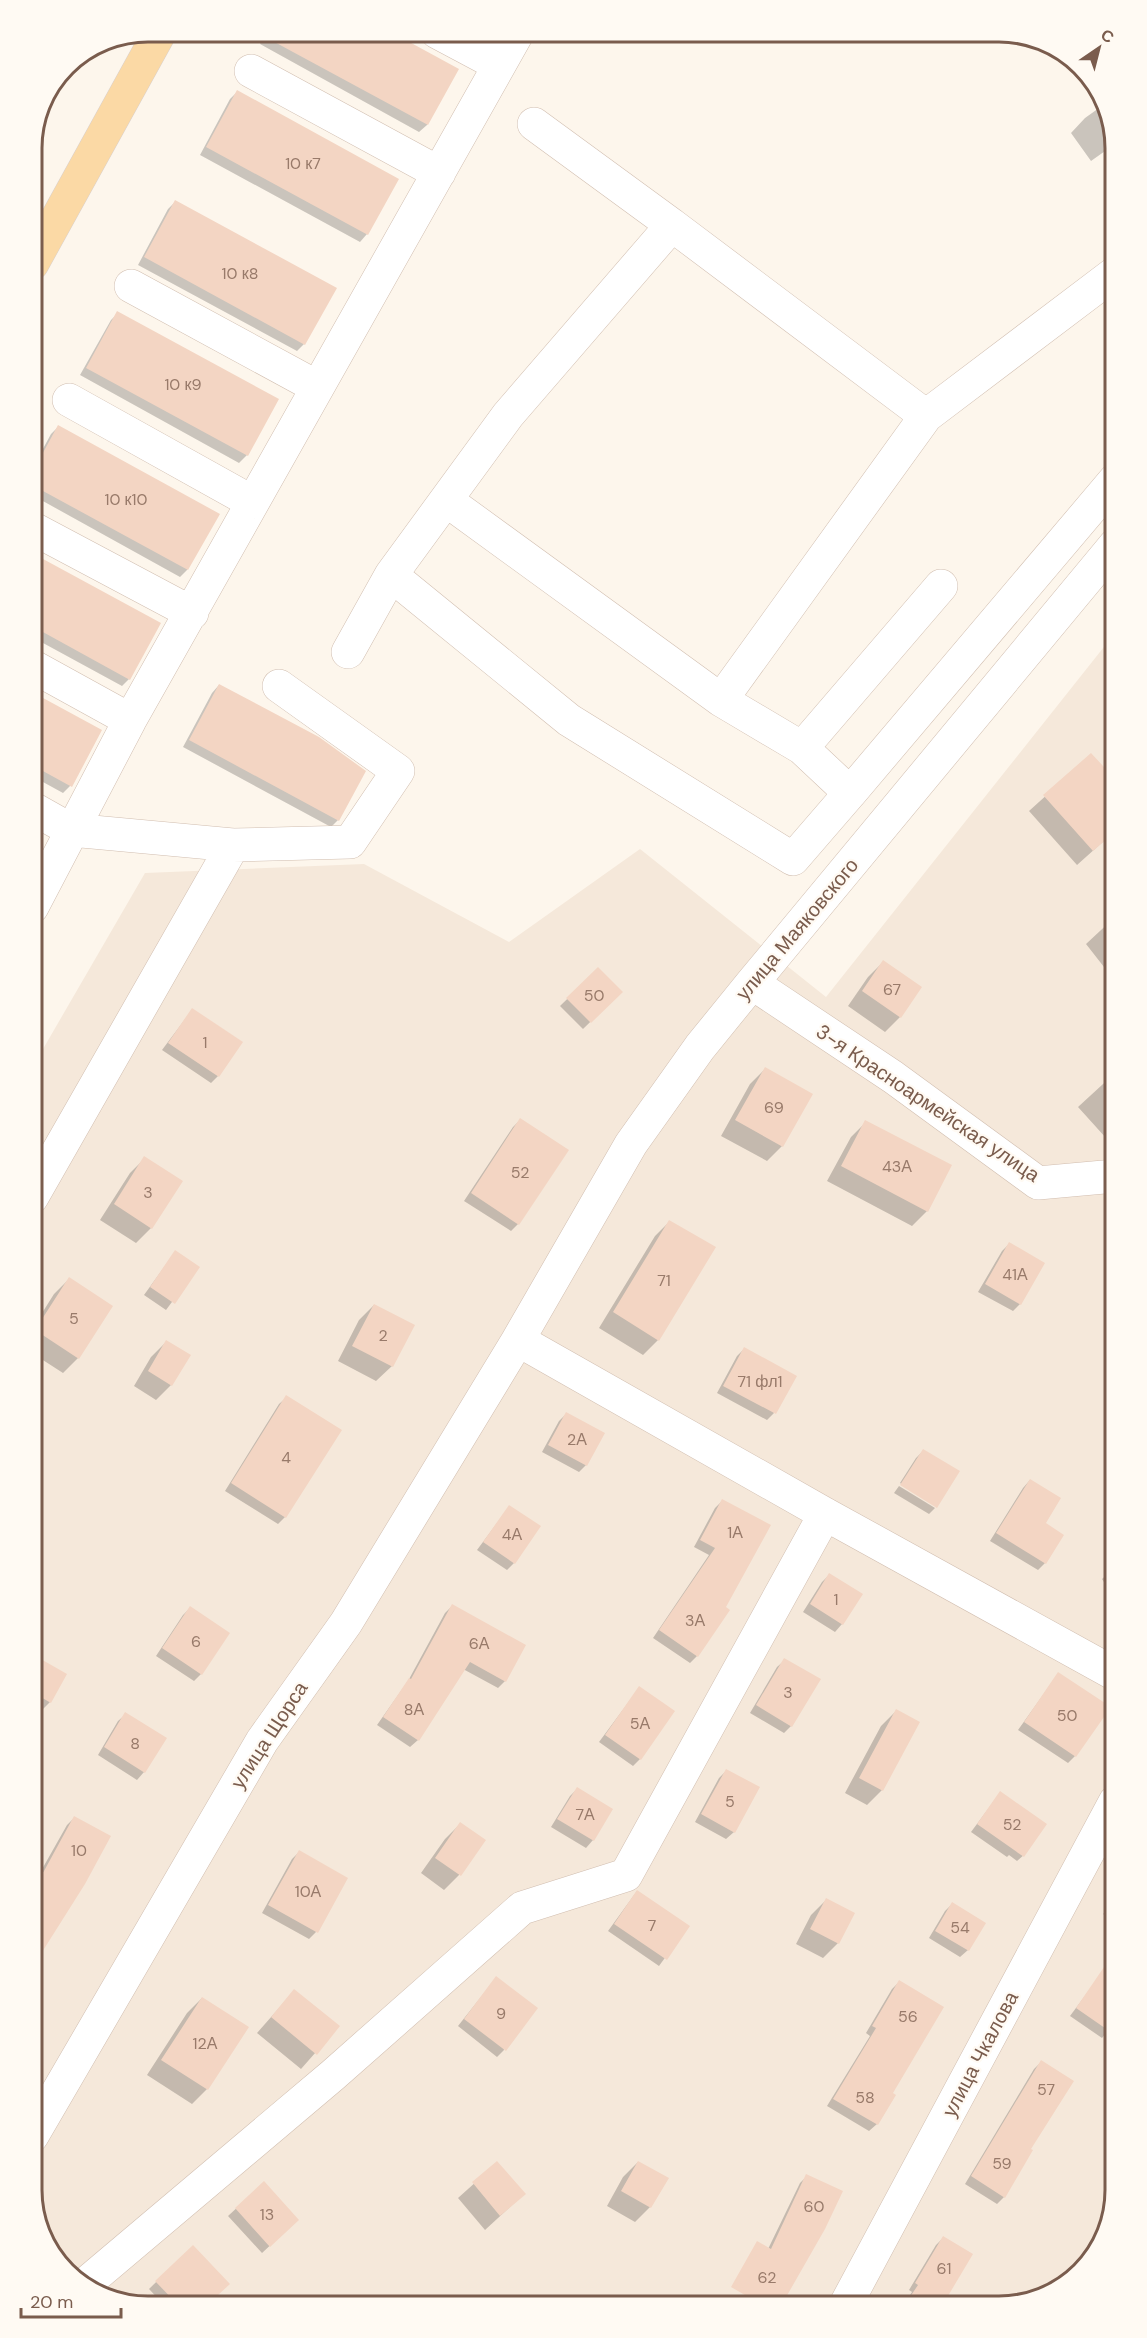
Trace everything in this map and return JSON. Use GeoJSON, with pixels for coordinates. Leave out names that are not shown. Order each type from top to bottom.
{"type":"FeatureCollection","features":[{"type":"Feature","properties":{"kind":"main road"},"geometry":{"type":"LineString","coordinates":[[42,246],[154,42]]}},
{"type":"Feature","properties":{"kind":"street"},"geometry":{"type":"LineString","coordinates":[[456,42],[499,65]]}},
{"type":"Feature","properties":{"kind":"street"},"geometry":{"type":"LineString","coordinates":[[42,887],[130,720],[512,42]]}},
{"type":"Feature","properties":{"kind":"street"},"geometry":{"type":"LineString","coordinates":[[251,71],[439,173]]}},
{"type":"Feature","properties":{"kind":"street"},"geometry":{"type":"LineString","coordinates":[[534,124],[926,416]]}},
{"type":"Feature","properties":{"kind":"street"},"geometry":{"type":"LineString","coordinates":[[348,652],[391,575],[508,415],[672,225]]}},
{"type":"Feature","properties":{"kind":"street"},"geometry":{"type":"LineString","coordinates":[[721,700],[926,416],[1105,282]]}},
{"type":"Feature","properties":{"kind":"street"},"geometry":{"type":"LineString","coordinates":[[131,286],[317,387]]}},
{"type":"Feature","properties":{"kind":"street"},"geometry":{"type":"LineString","coordinates":[[69,400],[252,502]]}},
{"type":"Feature","properties":{"kind":"street"},"geometry":{"type":"LineString","coordinates":[[391,575],[569,720],[793,859],[1105,493]]}},
{"type":"Feature","properties":{"kind":"street"},"geometry":{"type":"LineString","coordinates":[[446,500],[721,700],[802,748],[850,793]]}},
{"type":"Feature","properties":{"kind":"street"},"geometry":{"type":"LineString","coordinates":[[42,533],[192,613]]}},
{"type":"Feature","properties":{"kind":"street","name":"улица Маяковского"},"geometry":{"type":"LineString","coordinates":[[518,1340],[631,1144],[700,1047],[1105,558]]}},
{"type":"Feature","properties":{"kind":"street"},"geometry":{"type":"LineString","coordinates":[[802,748],[940,586]]}},
{"type":"Feature","properties":{"kind":"street"},"geometry":{"type":"LineString","coordinates":[[42,672],[130,720]]}},
{"type":"Feature","properties":{"kind":"street"},"geometry":{"type":"LineString","coordinates":[[42,814],[71,830],[233,845],[351,842],[398,771],[279,686]]}},
{"type":"Feature","properties":{"kind":"street"},"geometry":{"type":"LineString","coordinates":[[42,1179],[233,845]]}},
{"type":"Feature","properties":{"kind":"street","name":"3-я Красноармейская улица"},"geometry":{"type":"LineString","coordinates":[[752,983],[893,1077],[1038,1183],[1105,1177]]}},
{"type":"Feature","properties":{"kind":"street"},"geometry":{"type":"LineString","coordinates":[[518,1340],[825,1514],[1105,1668]]}},
{"type":"Feature","properties":{"kind":"street","name":"улица Щорса"},"geometry":{"type":"LineString","coordinates":[[42,2119],[262,1741],[346,1623],[518,1340]]}},
{"type":"Feature","properties":{"kind":"street"},"geometry":{"type":"LineString","coordinates":[[91,2279],[333,2075],[522,1908],[626,1875],[825,1514]]}},
{"type":"Feature","properties":{"kind":"street","name":"улица Чкалова"},"geometry":{"type":"LineString","coordinates":[[850,2296],[1105,1822]]}},
{"type":"Feature","properties":{"kind":"shaded area"},"geometry":{"type":"Polygon","coordinates":[[[1105,646],[1105,2190],[1103,2210],[1094,2237],[1079,2260],[1058,2278],[1026,2292],[999,2296],[141,2296],[101,2285],[78,2270],[56,2243],[44,2210],[42,2190],[42,1049],[145,873],[364,864],[509,942],[640,849],[826,997],[1105,646]]]}},
{"type":"Feature","properties":{"kind":"building"},"geometry":{"type":"Polygon","coordinates":[[[274,42],[409,42],[459,69],[428,125],[274,42]]]}},
{"type":"Feature","properties":{"kind":"building"},"geometry":{"type":"Polygon","coordinates":[[[237,90],[399,179],[368,235],[206,147],[237,90]]]}},
{"type":"Feature","properties":{"kind":"building"},"geometry":{"type":"Polygon","coordinates":[[[175,200],[337,288],[305,345],[144,257],[175,200]]]}},
{"type":"Feature","properties":{"kind":"building"},"geometry":{"type":"Polygon","coordinates":[[[117,311],[279,399],[248,456],[86,368],[117,311]]]}},
{"type":"Feature","properties":{"kind":"building"},"geometry":{"type":"Polygon","coordinates":[[[58,425],[220,514],[188,570],[42,490],[42,455],[58,425]]]}},
{"type":"Feature","properties":{"kind":"building"},"geometry":{"type":"Polygon","coordinates":[[[42,558],[161,623],[130,680],[42,632],[42,558]]]}},
{"type":"Feature","properties":{"kind":"building"},"geometry":{"type":"Polygon","coordinates":[[[219,684],[319,737],[366,771],[339,821],[189,740],[219,684]]]}},
{"type":"Feature","properties":{"kind":"building"},"geometry":{"type":"Polygon","coordinates":[[[42,697],[102,730],[72,787],[42,770],[42,697]]]}},
{"type":"Feature","properties":{"kind":"building"},"geometry":{"type":"Polygon","coordinates":[[[1091,753],[1105,768],[1105,841],[1093,851],[1043,795],[1091,753]]]}},
{"type":"Feature","properties":{"kind":"building"},"geometry":{"type":"Polygon","coordinates":[[[883,960],[922,987],[901,1018],[862,991],[883,960]]]}},
{"type":"Feature","properties":{"kind":"building"},"geometry":{"type":"Polygon","coordinates":[[[598,967],[623,992],[591,1023],[566,998],[598,967]]]}},
{"type":"Feature","properties":{"kind":"building"},"geometry":{"type":"Polygon","coordinates":[[[192,1008],[243,1042],[219,1077],[168,1043],[192,1008]]]}},
{"type":"Feature","properties":{"kind":"building"},"geometry":{"type":"Polygon","coordinates":[[[765,1067],[813,1094],[783,1147],[735,1120],[765,1067]]]}},
{"type":"Feature","properties":{"kind":"building"},"geometry":{"type":"Polygon","coordinates":[[[520,1118],[569,1150],[519,1225],[471,1193],[520,1118]]]}},
{"type":"Feature","properties":{"kind":"building"},"geometry":{"type":"Polygon","coordinates":[[[865,1120],[952,1165],[928,1212],[841,1166],[865,1120]]]}},
{"type":"Feature","properties":{"kind":"building"},"geometry":{"type":"Polygon","coordinates":[[[144,1156],[183,1181],[152,1229],[114,1204],[144,1156]]]}},
{"type":"Feature","properties":{"kind":"building"},"geometry":{"type":"Polygon","coordinates":[[[669,1220],[716,1247],[659,1341],[613,1312],[669,1220]]]}},
{"type":"Feature","properties":{"kind":"building"},"geometry":{"type":"Polygon","coordinates":[[[1009,1242],[1045,1263],[1021,1305],[985,1284],[1009,1242]]]}},
{"type":"Feature","properties":{"kind":"building"},"geometry":{"type":"Polygon","coordinates":[[[175,1250],[200,1267],[175,1304],[150,1287],[175,1250]]]}},
{"type":"Feature","properties":{"kind":"building"},"geometry":{"type":"Polygon","coordinates":[[[69,1277],[113,1306],[79,1359],[42,1335],[42,1319],[69,1277]]]}},
{"type":"Feature","properties":{"kind":"building"},"geometry":{"type":"Polygon","coordinates":[[[374,1304],[415,1325],[393,1367],[352,1346],[374,1304]]]}},
{"type":"Feature","properties":{"kind":"building"},"geometry":{"type":"Polygon","coordinates":[[[166,1340],[191,1355],[172,1386],[148,1371],[166,1340]]]}},
{"type":"Feature","properties":{"kind":"building"},"geometry":{"type":"Polygon","coordinates":[[[744,1347],[797,1376],[776,1414],[723,1386],[744,1347]]]}},
{"type":"Feature","properties":{"kind":"building"},"geometry":{"type":"Polygon","coordinates":[[[286,1395],[342,1430],[286,1518],[231,1483],[286,1395]]]}},
{"type":"Feature","properties":{"kind":"building"},"geometry":{"type":"Polygon","coordinates":[[[566,1412],[605,1433],[587,1466],[548,1445],[566,1412]]]}},
{"type":"Feature","properties":{"kind":"building"},"geometry":{"type":"Polygon","coordinates":[[[923,1449],[960,1471],[937,1508],[900,1485],[923,1449]]]}},
{"type":"Feature","properties":{"kind":"building"},"geometry":{"type":"Polygon","coordinates":[[[1030,1479],[1061,1498],[1046,1523],[1064,1535],[1046,1564],[996,1533],[1030,1479]]]}},
{"type":"Feature","properties":{"kind":"building"},"geometry":{"type":"Polygon","coordinates":[[[722,1499],[771,1525],[726,1607],[730,1610],[698,1657],[659,1630],[715,1548],[700,1540],[722,1499]]]}},
{"type":"Feature","properties":{"kind":"building"},"geometry":{"type":"Polygon","coordinates":[[[509,1505],[541,1526],[515,1564],[483,1542],[509,1505]]]}},
{"type":"Feature","properties":{"kind":"building"},"geometry":{"type":"Polygon","coordinates":[[[829,1573],[863,1594],[843,1625],[810,1604],[829,1573]]]}},
{"type":"Feature","properties":{"kind":"building"},"geometry":{"type":"Polygon","coordinates":[[[452,1604],[526,1645],[506,1682],[470,1662],[419,1741],[383,1717],[409,1678],[411,1679],[452,1604]]]}},
{"type":"Feature","properties":{"kind":"building"},"geometry":{"type":"Polygon","coordinates":[[[190,1606],[230,1633],[202,1675],[162,1648],[190,1606]]]}},
{"type":"Feature","properties":{"kind":"building"},"geometry":{"type":"Polygon","coordinates":[[[784,1658],[821,1679],[792,1727],[756,1705],[784,1658]]]}},
{"type":"Feature","properties":{"kind":"building"},"geometry":{"type":"Polygon","coordinates":[[[42,1660],[67,1674],[51,1703],[42,1698],[42,1660]]]}},
{"type":"Feature","properties":{"kind":"building"},"geometry":{"type":"Polygon","coordinates":[[[1058,1672],[1105,1703],[1105,1716],[1076,1757],[1024,1722],[1058,1672]]]}},
{"type":"Feature","properties":{"kind":"building"},"geometry":{"type":"Polygon","coordinates":[[[639,1686],[675,1711],[641,1760],[605,1735],[639,1686]]]}},
{"type":"Feature","properties":{"kind":"building"},"geometry":{"type":"Polygon","coordinates":[[[896,1709],[920,1722],[883,1791],[859,1778],[896,1709]]]}},
{"type":"Feature","properties":{"kind":"building"},"geometry":{"type":"Polygon","coordinates":[[[125,1712],[167,1738],[145,1773],[104,1747],[125,1712]]]}},
{"type":"Feature","properties":{"kind":"building"},"geometry":{"type":"Polygon","coordinates":[[[726,1769],[760,1787],[735,1833],[701,1814],[726,1769]]]}},
{"type":"Feature","properties":{"kind":"building"},"geometry":{"type":"Polygon","coordinates":[[[577,1787],[613,1809],[594,1841],[557,1819],[577,1787]]]}},
{"type":"Feature","properties":{"kind":"building"},"geometry":{"type":"Polygon","coordinates":[[[1000,1791],[1047,1824],[1024,1857],[977,1824],[1000,1791]]]}},
{"type":"Feature","properties":{"kind":"building"},"geometry":{"type":"Polygon","coordinates":[[[74,1816],[111,1836],[85,1884],[42,1952],[42,1875],[74,1816]]]}},
{"type":"Feature","properties":{"kind":"building"},"geometry":{"type":"Polygon","coordinates":[[[460,1822],[486,1840],[461,1876],[435,1858],[460,1822]]]}},
{"type":"Feature","properties":{"kind":"building"},"geometry":{"type":"Polygon","coordinates":[[[299,1850],[348,1878],[318,1933],[268,1905],[299,1850]]]}},
{"type":"Feature","properties":{"kind":"building"},"geometry":{"type":"Polygon","coordinates":[[[637,1890],[690,1926],[667,1960],[614,1924],[637,1890]]]}},
{"type":"Feature","properties":{"kind":"building"},"geometry":{"type":"Polygon","coordinates":[[[826,1898],[855,1913],[839,1944],[810,1929],[826,1898]]]}},
{"type":"Feature","properties":{"kind":"building"},"geometry":{"type":"Polygon","coordinates":[[[952,1902],[986,1923],[969,1951],[935,1931],[952,1902]]]}},
{"type":"Feature","properties":{"kind":"building"},"geometry":{"type":"Polygon","coordinates":[[[1105,1966],[1105,2028],[1076,2008],[1105,1966]]]}},
{"type":"Feature","properties":{"kind":"building"},"geometry":{"type":"Polygon","coordinates":[[[496,1976],[538,2008],[506,2051],[464,2019],[496,1976]]]}},
{"type":"Feature","properties":{"kind":"building"},"geometry":{"type":"Polygon","coordinates":[[[899,1980],[944,2007],[893,2093],[896,2095],[878,2125],[833,2099],[876,2028],[872,2026],[899,1980]]]}},
{"type":"Feature","properties":{"kind":"building"},"geometry":{"type":"Polygon","coordinates":[[[294,1989],[340,2026],[317,2055],[271,2017],[294,1989]]]}},
{"type":"Feature","properties":{"kind":"building"},"geometry":{"type":"Polygon","coordinates":[[[202,1997],[249,2027],[208,2090],[161,2060],[202,1997]]]}},
{"type":"Feature","properties":{"kind":"building"},"geometry":{"type":"Polygon","coordinates":[[[1041,2060],[1074,2081],[1031,2149],[1033,2150],[1005,2198],[971,2176],[1041,2060]]]}},
{"type":"Feature","properties":{"kind":"building"},"geometry":{"type":"Polygon","coordinates":[[[497,2161],[526,2194],[500,2216],[472,2182],[497,2161]]]}},
{"type":"Feature","properties":{"kind":"building"},"geometry":{"type":"Polygon","coordinates":[[[638,2161],[669,2178],[651,2208],[621,2191],[638,2161]]]}},
{"type":"Feature","properties":{"kind":"building"},"geometry":{"type":"Polygon","coordinates":[[[806,2174],[843,2191],[825,2229],[787,2296],[747,2296],[731,2287],[757,2241],[771,2249],[806,2174]]]}},
{"type":"Feature","properties":{"kind":"building"},"geometry":{"type":"Polygon","coordinates":[[[264,2181],[299,2220],[270,2247],[235,2208],[264,2181]]]}},
{"type":"Feature","properties":{"kind":"building"},"geometry":{"type":"Polygon","coordinates":[[[943,2236],[973,2254],[948,2296],[911,2296],[918,2285],[915,2283],[943,2236]]]}},
{"type":"Feature","properties":{"kind":"building"},"geometry":{"type":"Polygon","coordinates":[[[193,2245],[230,2284],[217,2296],[169,2296],[155,2281],[193,2245]]]}}]}
